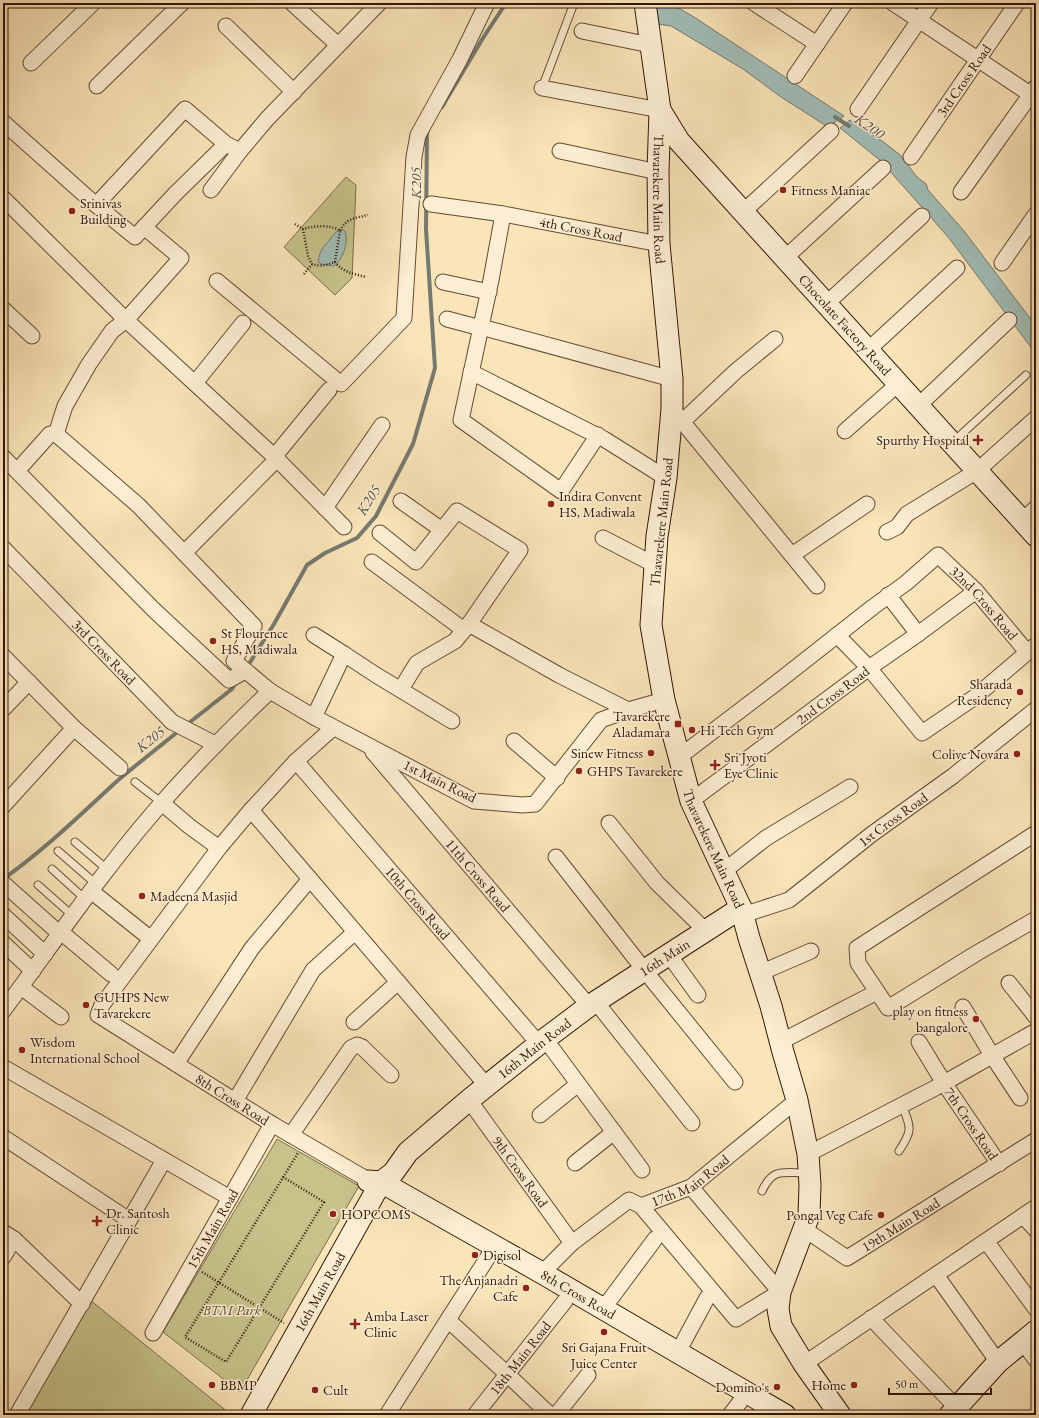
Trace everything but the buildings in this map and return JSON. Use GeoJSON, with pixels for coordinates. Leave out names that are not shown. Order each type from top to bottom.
{"type":"FeatureCollection","features":[{"type":"Feature","properties":{"kind":"street"},"geometry":{"type":"LineString","coordinates":[[31,63],[93,3]]}},
{"type":"Feature","properties":{"kind":"street"},"geometry":{"type":"LineString","coordinates":[[97,86],[182,3]]}},
{"type":"Feature","properties":{"kind":"street"},"geometry":{"type":"LineString","coordinates":[[292,3],[338,45]]}},
{"type":"Feature","properties":{"kind":"street"},"geometry":{"type":"LineString","coordinates":[[211,190],[240,151],[267,119],[378,3]]}},
{"type":"Feature","properties":{"kind":"street"},"geometry":{"type":"LineString","coordinates":[[217,281],[341,384],[404,318],[414,157],[418,135],[460,59],[487,3]]}},
{"type":"Feature","properties":{"kind":"street"},"geometry":{"type":"LineString","coordinates":[[542,88],[660,110],[645,3]]}},
{"type":"Feature","properties":{"kind":"street"},"geometry":{"type":"LineString","coordinates":[[754,3],[817,44]]}},
{"type":"Feature","properties":{"kind":"street"},"geometry":{"type":"LineString","coordinates":[[795,76],[845,3]]}},
{"type":"Feature","properties":{"kind":"street"},"geometry":{"type":"LineString","coordinates":[[893,3],[918,21],[1034,93],[961,192]]}},
{"type":"Feature","properties":{"kind":"street"},"geometry":{"type":"LineString","coordinates":[[858,109],[931,3]]}},
{"type":"Feature","properties":{"kind":"street","name":"3rd Cross Road"},"geometry":{"type":"LineString","coordinates":[[911,157],[1017,3]]}},
{"type":"Feature","properties":{"kind":"street"},"geometry":{"type":"LineString","coordinates":[[226,26],[294,92]]}},
{"type":"Feature","properties":{"kind":"street"},"geometry":{"type":"LineString","coordinates":[[582,32],[650,44]]}},
{"type":"Feature","properties":{"kind":"street"},"geometry":{"type":"LineString","coordinates":[[96,205],[185,109],[226,144],[240,151]]}},
{"type":"Feature","properties":{"kind":"street","name":"Thavarekere Main Road"},"geometry":{"type":"LineString","coordinates":[[660,110],[658,172],[659,244],[677,416],[657,536],[651,625],[664,700],[692,801],[742,912],[771,1006],[797,1100],[808,1164],[809,1215],[780,1292],[778,1309],[781,1326],[804,1364],[840,1415]]}},
{"type":"Feature","properties":{"kind":"street","name":"Chocolate Factory Road"},"geometry":{"type":"LineString","coordinates":[[660,110],[679,142],[977,471],[1029,515],[1036,536]]}},
{"type":"Feature","properties":{"kind":"street"},"geometry":{"type":"LineString","coordinates":[[3,122],[96,205],[135,237],[175,194],[226,144]]}},
{"type":"Feature","properties":{"kind":"street"},"geometry":{"type":"LineString","coordinates":[[743,212],[831,131]]}},
{"type":"Feature","properties":{"kind":"street"},"geometry":{"type":"LineString","coordinates":[[560,151],[658,172]]}},
{"type":"Feature","properties":{"kind":"street"},"geometry":{"type":"LineString","coordinates":[[785,258],[883,168]]}},
{"type":"Feature","properties":{"kind":"street"},"geometry":{"type":"LineString","coordinates":[[3,198],[126,320],[275,458],[344,527]]}},
{"type":"Feature","properties":{"kind":"street","name":"4th Cross Road"},"geometry":{"type":"LineString","coordinates":[[431,204],[503,214],[659,244]]}},
{"type":"Feature","properties":{"kind":"street"},"geometry":{"type":"LineString","coordinates":[[503,214],[489,292],[460,420],[561,492],[598,435]]}},
{"type":"Feature","properties":{"kind":"street"},"geometry":{"type":"LineString","coordinates":[[1002,263],[1036,214]]}},
{"type":"Feature","properties":{"kind":"street"},"geometry":{"type":"LineString","coordinates":[[826,304],[922,216]]}},
{"type":"Feature","properties":{"kind":"street"},"geometry":{"type":"LineString","coordinates":[[56,434],[65,406],[89,364],[112,331],[126,320],[181,258],[144,227]]}},
{"type":"Feature","properties":{"kind":"street"},"geometry":{"type":"LineString","coordinates":[[868,350],[957,268]]}},
{"type":"Feature","properties":{"kind":"street"},"geometry":{"type":"LineString","coordinates":[[443,282],[489,292]]}},
{"type":"Feature","properties":{"kind":"street"},"geometry":{"type":"LineString","coordinates":[[3,309],[32,336]]}},
{"type":"Feature","properties":{"kind":"street"},"geometry":{"type":"LineString","coordinates":[[447,319],[672,379]]}},
{"type":"Feature","properties":{"kind":"street"},"geometry":{"type":"LineString","coordinates":[[918,406],[1009,320]]}},
{"type":"Feature","properties":{"kind":"street"},"geometry":{"type":"LineString","coordinates":[[195,383],[244,323]]}},
{"type":"Feature","properties":{"kind":"street"},"geometry":{"type":"LineString","coordinates":[[775,339],[677,416],[817,586]]}},
{"type":"Feature","properties":{"kind":"street"},"geometry":{"type":"LineString","coordinates":[[471,372],[598,435],[666,478]]}},
{"type":"Feature","properties":{"kind":"street"},"geometry":{"type":"LineString","coordinates":[[845,431],[898,384]]}},
{"type":"Feature","properties":{"kind":"street"},"geometry":{"type":"LineString","coordinates":[[17,471],[50,434],[56,434],[139,506],[184,553],[275,458],[330,390]]}},
{"type":"Feature","properties":{"kind":"street"},"geometry":{"type":"LineString","coordinates":[[888,532],[896,527],[907,514],[977,471],[1036,418]]}},
{"type":"Feature","properties":{"kind":"street"},"geometry":{"type":"LineString","coordinates":[[326,508],[382,425]]}},
{"type":"Feature","properties":{"kind":"street"},"geometry":{"type":"LineString","coordinates":[[3,457],[154,610],[229,680],[245,670]]}},
{"type":"Feature","properties":{"kind":"street"},"geometry":{"type":"LineString","coordinates":[[401,502],[442,530]]}},
{"type":"Feature","properties":{"kind":"street"},"geometry":{"type":"LineString","coordinates":[[792,556],[867,504]]}},
{"type":"Feature","properties":{"kind":"street"},"geometry":{"type":"LineString","coordinates":[[380,533],[416,562],[457,511],[520,550],[466,627],[455,640],[417,663],[401,689]]}},
{"type":"Feature","properties":{"kind":"street"},"geometry":{"type":"LineString","coordinates":[[603,538],[655,565]]}},
{"type":"Feature","properties":{"kind":"street","name":"3rd Cross Road"},"geometry":{"type":"LineString","coordinates":[[3,548],[172,722],[215,744]]}},
{"type":"Feature","properties":{"kind":"street","name":"1st Main Road"},"geometry":{"type":"LineString","coordinates":[[184,553],[254,626],[234,662],[270,691],[333,728],[474,800],[522,805],[535,804],[557,778],[601,720],[628,710],[664,700]]}},
{"type":"Feature","properties":{"kind":"street","name":"32nd Cross Road"},"geometry":{"type":"LineString","coordinates":[[888,595],[906,583],[938,555],[1032,648]]}},
{"type":"Feature","properties":{"kind":"street"},"geometry":{"type":"LineString","coordinates":[[372,562],[466,627],[628,710]]}},
{"type":"Feature","properties":{"kind":"street","name":"2nd Cross Road"},"geometry":{"type":"LineString","coordinates":[[692,801],[869,668],[976,591]]}},
{"type":"Feature","properties":{"kind":"street"},"geometry":{"type":"LineString","coordinates":[[679,757],[888,595],[918,634]]}},
{"type":"Feature","properties":{"kind":"street"},"geometry":{"type":"LineString","coordinates":[[314,635],[452,721]]}},
{"type":"Feature","properties":{"kind":"street"},"geometry":{"type":"LineString","coordinates":[[837,635],[869,668],[922,732],[975,697],[1032,648]]}},
{"type":"Feature","properties":{"kind":"street"},"geometry":{"type":"LineString","coordinates":[[314,717],[344,654]]}},
{"type":"Feature","properties":{"kind":"street"},"geometry":{"type":"LineString","coordinates":[[3,656],[74,728],[120,768]]}},
{"type":"Feature","properties":{"kind":"street"},"geometry":{"type":"LineString","coordinates":[[3,709],[29,682]]}},
{"type":"Feature","properties":{"kind":"street"},"geometry":{"type":"LineString","coordinates":[[3,1012],[91,891],[162,803],[215,744],[270,691]]}},
{"type":"Feature","properties":{"kind":"street","name":"1st Cross Road"},"geometry":{"type":"LineString","coordinates":[[742,912],[789,900],[872,834],[953,776],[1036,709]]}},
{"type":"Feature","properties":{"kind":"street"},"geometry":{"type":"LineString","coordinates":[[3,806],[74,728]]}},
{"type":"Feature","properties":{"kind":"street"},"geometry":{"type":"LineString","coordinates":[[91,891],[151,939],[219,848],[251,810],[296,761],[333,728]]}},
{"type":"Feature","properties":{"kind":"street"},"geometry":{"type":"LineString","coordinates":[[514,741],[557,778]]}},
{"type":"Feature","properties":{"kind":"street","name":"11th Cross Road"},"geometry":{"type":"LineString","coordinates":[[368,746],[592,1004],[692,1123]]}},
{"type":"Feature","properties":{"kind":"street","name":"10th Cross Road"},"geometry":{"type":"LineString","coordinates":[[296,761],[578,1084],[642,1170]]}},
{"type":"Feature","properties":{"kind":"street"},"geometry":{"type":"LineString","coordinates":[[724,871],[766,838],[850,788]]}},
{"type":"Feature","properties":{"kind":"street"},"geometry":{"type":"LineString","coordinates":[[162,803],[189,826],[219,848]]}},
{"type":"Feature","properties":{"kind":"street"},"geometry":{"type":"LineString","coordinates":[[251,810],[486,1086]]}},
{"type":"Feature","properties":{"kind":"street"},"geometry":{"type":"LineString","coordinates":[[610,823],[657,883],[706,931]]}},
{"type":"Feature","properties":{"kind":"street"},"geometry":{"type":"LineString","coordinates":[[1036,833],[857,948],[858,963],[888,1008],[976,953],[1036,920]]}},
{"type":"Feature","properties":{"kind":"street"},"geometry":{"type":"LineString","coordinates":[[556,857],[645,971],[735,1082]]}},
{"type":"Feature","properties":{"kind":"street"},"geometry":{"type":"LineString","coordinates":[[176,1064],[252,948],[310,879]]}},
{"type":"Feature","properties":{"kind":"street"},"geometry":{"type":"LineString","coordinates":[[3,883],[60,933],[111,974]]}},
{"type":"Feature","properties":{"kind":"street","name":"16th Main"},"geometry":{"type":"LineString","coordinates":[[592,1004],[706,931],[742,912]]}},
{"type":"Feature","properties":{"kind":"street"},"geometry":{"type":"LineString","coordinates":[[3,915],[45,954]]}},
{"type":"Feature","properties":{"kind":"street"},"geometry":{"type":"LineString","coordinates":[[235,1101],[313,970],[355,932]]}},
{"type":"Feature","properties":{"kind":"street","name":"8th Cross Road"},"geometry":{"type":"LineString","coordinates":[[151,939],[102,1005],[98,1015],[272,1124],[542,1273],[785,1415]]}},
{"type":"Feature","properties":{"kind":"street"},"geometry":{"type":"LineString","coordinates":[[3,943],[33,971]]}},
{"type":"Feature","properties":{"kind":"street"},"geometry":{"type":"LineString","coordinates":[[760,973],[811,951]]}},
{"type":"Feature","properties":{"kind":"street"},"geometry":{"type":"LineString","coordinates":[[668,955],[698,995]]}},
{"type":"Feature","properties":{"kind":"street"},"geometry":{"type":"LineString","coordinates":[[354,1022],[398,982]]}},
{"type":"Feature","properties":{"kind":"street"},"geometry":{"type":"LineString","coordinates":[[1009,983],[1036,1017]]}},
{"type":"Feature","properties":{"kind":"street"},"geometry":{"type":"LineString","coordinates":[[21,987],[60,1017]]}},
{"type":"Feature","properties":{"kind":"street"},"geometry":{"type":"LineString","coordinates":[[780,1042],[877,992]]}},
{"type":"Feature","properties":{"kind":"street","name":"16th Main Road"},"geometry":{"type":"LineString","coordinates":[[251,1415],[382,1185],[408,1152],[486,1086],[592,1004]]}},
{"type":"Feature","properties":{"kind":"street"},"geometry":{"type":"LineString","coordinates":[[963,1007],[992,1057],[1020,1098]]}},
{"type":"Feature","properties":{"kind":"street"},"geometry":{"type":"LineString","coordinates":[[808,1164],[902,1105],[992,1057],[1036,1031]]}},
{"type":"Feature","properties":{"kind":"street","name":"7th Cross Road"},"geometry":{"type":"LineString","coordinates":[[919,1042],[944,1083],[999,1164]]}},
{"type":"Feature","properties":{"kind":"street"},"geometry":{"type":"LineString","coordinates":[[298,1139],[351,1048],[357,1045],[362,1047],[391,1074]]}},
{"type":"Feature","properties":{"kind":"street"},"geometry":{"type":"LineString","coordinates":[[3,1067],[230,1198]]}},
{"type":"Feature","properties":{"kind":"street"},"geometry":{"type":"LineString","coordinates":[[540,1115],[578,1084]]}},
{"type":"Feature","properties":{"kind":"street","name":"9th Cross Road"},"geometry":{"type":"LineString","coordinates":[[469,1100],[572,1243]]}},
{"type":"Feature","properties":{"kind":"street","name":"17th Main Road"},"geometry":{"type":"LineString","coordinates":[[542,1273],[572,1243],[629,1200],[641,1206],[691,1187],[797,1100]]}},
{"type":"Feature","properties":{"kind":"street","name":"15th Main Road"},"geometry":{"type":"LineString","coordinates":[[152,1333],[272,1124]]}},
{"type":"Feature","properties":{"kind":"street"},"geometry":{"type":"LineString","coordinates":[[575,1163],[614,1132]]}},
{"type":"Feature","properties":{"kind":"street"},"geometry":{"type":"LineString","coordinates":[[3,1137],[129,1220]]}},
{"type":"Feature","properties":{"kind":"street"},"geometry":{"type":"LineString","coordinates":[[999,1164],[1036,1140]]}},
{"type":"Feature","properties":{"kind":"street"},"geometry":{"type":"LineString","coordinates":[[17,1415],[164,1160]]}},
{"type":"Feature","properties":{"kind":"street","name":"19th Main Road"},"geometry":{"type":"LineString","coordinates":[[804,1229],[847,1258],[999,1164]]}},
{"type":"Feature","properties":{"kind":"street","name":"16th Main Road"},"geometry":{"type":"LineString","coordinates":[[264,1415],[382,1185]]}},
{"type":"Feature","properties":{"kind":"street","name":"8th Cross Road"},"geometry":{"type":"LineString","coordinates":[[382,1185],[488,1257],[565,1301],[735,1409],[762,1415]]}},
{"type":"Feature","properties":{"kind":"street"},"geometry":{"type":"LineString","coordinates":[[641,1206],[736,1319],[780,1292],[691,1187]]}},
{"type":"Feature","properties":{"kind":"street"},"geometry":{"type":"LineString","coordinates":[[804,1364],[1036,1207]]}},
{"type":"Feature","properties":{"kind":"street"},"geometry":{"type":"LineString","coordinates":[[1023,1216],[1036,1230]]}},
{"type":"Feature","properties":{"kind":"street"},"geometry":{"type":"LineString","coordinates":[[8,1235],[82,1304]]}},
{"type":"Feature","properties":{"kind":"street"},"geometry":{"type":"LineString","coordinates":[[3,1257],[8,1235]]}},
{"type":"Feature","properties":{"kind":"street"},"geometry":{"type":"LineString","coordinates":[[603,1309],[655,1239]]}},
{"type":"Feature","properties":{"kind":"street"},"geometry":{"type":"LineString","coordinates":[[986,1241],[1036,1309]]}},
{"type":"Feature","properties":{"kind":"street"},"geometry":{"type":"LineString","coordinates":[[387,1415],[488,1257]]}},
{"type":"Feature","properties":{"kind":"street"},"geometry":{"type":"LineString","coordinates":[[936,1275],[998,1362]]}},
{"type":"Feature","properties":{"kind":"street"},"geometry":{"type":"LineString","coordinates":[[678,1352],[707,1298]]}},
{"type":"Feature","properties":{"kind":"street","name":"18th Main Road"},"geometry":{"type":"LineString","coordinates":[[475,1415],[565,1301]]}},
{"type":"Feature","properties":{"kind":"street"},"geometry":{"type":"LineString","coordinates":[[871,1318],[953,1411],[998,1362],[1029,1337],[1036,1360]]}},
{"type":"Feature","properties":{"kind":"street"},"geometry":{"type":"LineString","coordinates":[[448,1320],[550,1415]]}},
{"type":"Feature","properties":{"kind":"street"},"geometry":{"type":"LineString","coordinates":[[556,1415],[588,1375]]}},
{"type":"Feature","properties":{"kind":"lane"},"geometry":{"type":"LineString","coordinates":[[542,88],[573,5]]}},
{"type":"Feature","properties":{"kind":"lane"},"geometry":{"type":"LineString","coordinates":[[952,443],[1026,375]]}},
{"type":"Feature","properties":{"kind":"lane"},"geometry":{"type":"LineString","coordinates":[[135,782],[162,803]]}},
{"type":"Feature","properties":{"kind":"lane"},"geometry":{"type":"LineString","coordinates":[[75,842],[108,870]]}},
{"type":"Feature","properties":{"kind":"lane"},"geometry":{"type":"LineString","coordinates":[[58,851],[91,891]]}},
{"type":"Feature","properties":{"kind":"lane"},"geometry":{"type":"LineString","coordinates":[[52,869],[91,891]]}},
{"type":"Feature","properties":{"kind":"lane"},"geometry":{"type":"LineString","coordinates":[[38,885],[73,916]]}},
{"type":"Feature","properties":{"kind":"lane"},"geometry":{"type":"LineString","coordinates":[[899,1151],[907,1139],[910,1126],[902,1105]]}},
{"type":"Feature","properties":{"kind":"lane"},"geometry":{"type":"LineString","coordinates":[[762,1191],[766,1182],[774,1174],[808,1164]]}},
{"type":"Feature","properties":{"kind":"path"},"geometry":{"type":"LineString","coordinates":[[366,277],[350,273],[340,268],[335,262],[340,231],[343,224],[350,220],[368,215]]}},
{"type":"Feature","properties":{"kind":"path"},"geometry":{"type":"LineString","coordinates":[[295,224],[303,229],[308,256],[312,264],[318,266],[335,262]]}},
{"type":"Feature","properties":{"kind":"path"},"geometry":{"type":"LineString","coordinates":[[303,229],[313,226],[325,228],[332,226],[340,231]]}},
{"type":"Feature","properties":{"kind":"path"},"geometry":{"type":"LineString","coordinates":[[304,274],[312,264]]}},
{"type":"Feature","properties":{"kind":"path"},"geometry":{"type":"LineString","coordinates":[[284,1177],[324,1202],[226,1362],[185,1337],[284,1177],[298,1139]]}},
{"type":"Feature","properties":{"kind":"path"},"geometry":{"type":"LineString","coordinates":[[191,1266],[286,1324]]}},
{"type":"Feature","properties":{"kind":"green space"},"geometry":{"type":"Polygon","coordinates":[[[346,177],[356,185],[352,278],[335,295],[284,247],[346,177]]]}},
{"type":"Feature","properties":{"kind":"green space","name":"BTM Park"},"geometry":{"type":"Polygon","coordinates":[[[277,1139],[359,1186],[240,1392],[163,1332],[277,1139]]]}},
{"type":"Feature","properties":{"kind":"green space"},"geometry":{"type":"Polygon","coordinates":[[[90,1300],[229,1413],[228,1415],[26,1415],[90,1300]]]}},
{"type":"Feature","properties":{"kind":"water"},"geometry":{"type":"Polygon","coordinates":[[[650,3],[670,3],[694,17],[844,116],[828,127],[781,97],[743,69],[671,26],[652,23],[650,3]]]}},
{"type":"Feature","properties":{"kind":"water"},"geometry":{"type":"Polygon","coordinates":[[[850,120],[885,143],[900,155],[917,177],[926,184],[928,190],[964,231],[1036,326],[1036,354],[949,238],[881,161],[840,128],[850,120]]]}},
{"type":"Feature","properties":{"kind":"water"},"geometry":{"type":"Polygon","coordinates":[[[341,229],[345,231],[346,245],[340,259],[334,266],[321,264],[318,262],[322,249],[335,233],[341,229]]]}},
{"type":"Feature","properties":{"kind":"waterway","name":"K205"},"geometry":{"type":"LineString","coordinates":[[442,107],[483,38],[506,3]]}},
{"type":"Feature","properties":{"kind":"waterway","name":"K200"},"geometry":{"type":"LineString","coordinates":[[835,117],[849,126]]}},
{"type":"Feature","properties":{"kind":"waterway","name":"K205"},"geometry":{"type":"LineString","coordinates":[[247,667],[274,624],[307,565],[325,553],[357,538],[376,516],[413,444],[435,368],[426,229],[428,130]]}},
{"type":"Feature","properties":{"kind":"waterway","name":"K205"},"geometry":{"type":"LineString","coordinates":[[185,726],[232,689],[236,682]]}},
{"type":"Feature","properties":{"kind":"waterway","name":"K205"},"geometry":{"type":"LineString","coordinates":[[3,879],[47,845],[116,782],[180,730]]}},
{"type":"Feature","properties":{"kind":"place","name":"Fitness Maniac"},"geometry":{"type":"Point","coordinates":[783,190]}},
{"type":"Feature","properties":{"kind":"place","name":"Srinivas Building"},"geometry":{"type":"Point","coordinates":[72,211]}},
{"type":"Feature","properties":{"kind":"place","name":"Spurthy Hospital"},"geometry":{"type":"Point","coordinates":[978,440]}},
{"type":"Feature","properties":{"kind":"place","name":"Indira Convent HS, Madiwala"},"geometry":{"type":"Point","coordinates":[551,504]}},
{"type":"Feature","properties":{"kind":"place","name":"St Flourence HS, Madiwala"},"geometry":{"type":"Point","coordinates":[213,641]}},
{"type":"Feature","properties":{"kind":"place","name":"Sharada Residency"},"geometry":{"type":"Point","coordinates":[1020,692]}},
{"type":"Feature","properties":{"kind":"place","name":"Tavarekere Aladamara"},"geometry":{"type":"Point","coordinates":[678,724]}},
{"type":"Feature","properties":{"kind":"place","name":"Hi Tech Gym"},"geometry":{"type":"Point","coordinates":[692,730]}},
{"type":"Feature","properties":{"kind":"place","name":"Sinew Fitness"},"geometry":{"type":"Point","coordinates":[651,753]}},
{"type":"Feature","properties":{"kind":"place","name":"Colive Novara"},"geometry":{"type":"Point","coordinates":[1017,754]}},
{"type":"Feature","properties":{"kind":"place","name":"Sri Jyoti Eye Clinic"},"geometry":{"type":"Point","coordinates":[715,765]}},
{"type":"Feature","properties":{"kind":"place","name":"GHPS Tavarekere"},"geometry":{"type":"Point","coordinates":[579,771]}},
{"type":"Feature","properties":{"kind":"place","name":"Madeena Masjid"},"geometry":{"type":"Point","coordinates":[142,896]}},
{"type":"Feature","properties":{"kind":"place","name":"GUHPS New Tavarekere"},"geometry":{"type":"Point","coordinates":[86,1005]}},
{"type":"Feature","properties":{"kind":"place","name":"play on fitness bangalore"},"geometry":{"type":"Point","coordinates":[976,1019]}},
{"type":"Feature","properties":{"kind":"place","name":"Wisdom International School"},"geometry":{"type":"Point","coordinates":[22,1050]}},
{"type":"Feature","properties":{"kind":"place","name":"HOPCOMS"},"geometry":{"type":"Point","coordinates":[333,1214]}},
{"type":"Feature","properties":{"kind":"place","name":"Pongal Veg Cafe"},"geometry":{"type":"Point","coordinates":[881,1215]}},
{"type":"Feature","properties":{"kind":"place","name":"Dr. Santosh Clinic"},"geometry":{"type":"Point","coordinates":[97,1221]}},
{"type":"Feature","properties":{"kind":"place","name":"Digisol"},"geometry":{"type":"Point","coordinates":[475,1255]}},
{"type":"Feature","properties":{"kind":"place","name":"The Anjanadri Cafe"},"geometry":{"type":"Point","coordinates":[526,1288]}},
{"type":"Feature","properties":{"kind":"place","name":"Amba Laser Clinic"},"geometry":{"type":"Point","coordinates":[355,1324]}},
{"type":"Feature","properties":{"kind":"place","name":"Sri Gajana Fruit Juice Center"},"geometry":{"type":"Point","coordinates":[604,1332]}},
{"type":"Feature","properties":{"kind":"place","name":"BBMP"},"geometry":{"type":"Point","coordinates":[212,1385]}},
{"type":"Feature","properties":{"kind":"place","name":"Home"},"geometry":{"type":"Point","coordinates":[854,1385]}},
{"type":"Feature","properties":{"kind":"place","name":"Domino's"},"geometry":{"type":"Point","coordinates":[777,1387]}},
{"type":"Feature","properties":{"kind":"place","name":"Cult"},"geometry":{"type":"Point","coordinates":[315,1390]}}]}
